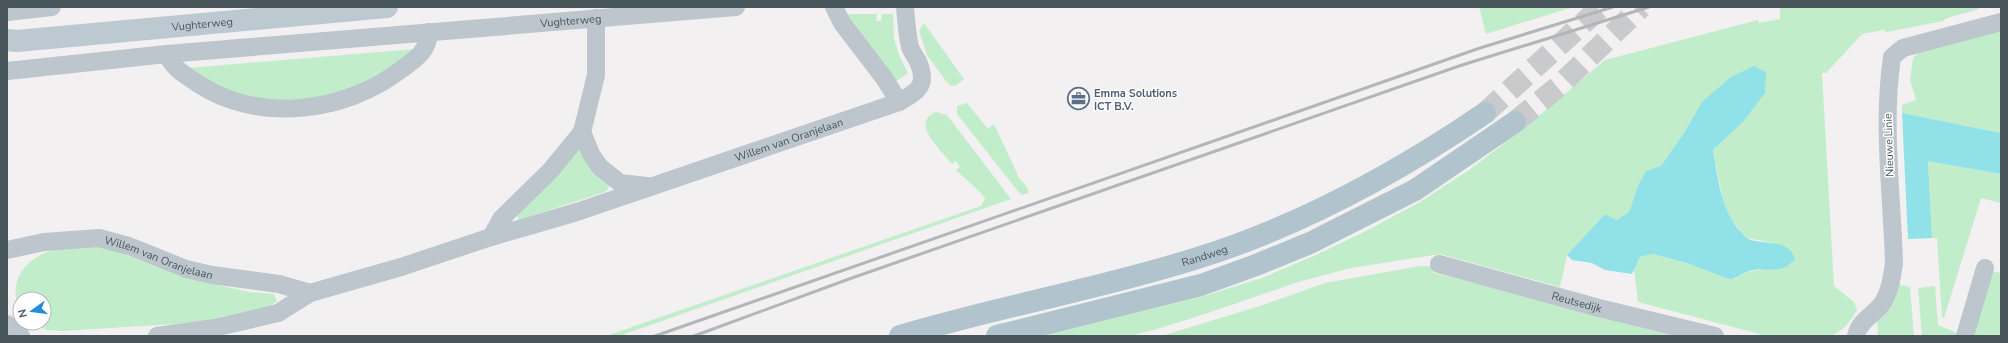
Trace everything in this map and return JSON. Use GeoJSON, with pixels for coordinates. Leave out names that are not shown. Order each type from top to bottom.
{"type":"FeatureCollection","features":[{"type":"Feature","properties":{"kind":"main road","name":"Vughterweg"},"geometry":{"type":"LineString","coordinates":[[10,43],[387,7]]}},
{"type":"Feature","properties":{"kind":"main road","name":"Randweg"},"geometry":{"type":"LineString","coordinates":[[900,336],[1049,296],[1124,279],[1192,260],[1242,242],[1298,220],[1353,194],[1409,162],[1484,112]]}},
{"type":"Feature","properties":{"kind":"main road"},"geometry":{"type":"LineString","coordinates":[[997,336],[1201,285],[1310,243],[1415,190],[1515,122]]}},
{"type":"Feature","properties":{"kind":"street"},"geometry":{"type":"LineString","coordinates":[[7,12],[45,7]]}},
{"type":"Feature","properties":{"kind":"street","name":"Vughterweg"},"geometry":{"type":"LineString","coordinates":[[7,71],[167,54],[736,7]]}},
{"type":"Feature","properties":{"kind":"street"},"geometry":{"type":"LineString","coordinates":[[834,7],[842,23],[884,78],[899,102]]}},
{"type":"Feature","properties":{"kind":"street","name":"Willem van Oranjelaan"},"geometry":{"type":"LineString","coordinates":[[157,336],[214,328],[278,313],[310,293],[401,267],[491,237],[577,212],[899,102],[917,92],[922,84],[922,74],[911,49],[905,7]]}},
{"type":"Feature","properties":{"kind":"street"},"geometry":{"type":"LineString","coordinates":[[491,237],[501,218],[550,171],[582,132],[596,75],[596,18]]}},
{"type":"Feature","properties":{"kind":"street","name":"Nieuwe Linie"},"geometry":{"type":"LineString","coordinates":[[1856,336],[1857,331],[1866,317],[1882,304],[1890,286],[1894,263],[1887,118],[1888,83],[1892,57],[1903,48],[2001,22]]}},
{"type":"Feature","properties":{"kind":"street"},"geometry":{"type":"LineString","coordinates":[[167,54],[176,69],[204,88],[238,102],[294,109],[314,107],[364,93],[392,78],[423,53],[428,42],[429,32]]}},
{"type":"Feature","properties":{"kind":"street","name":"Willem van Oranjelaan"},"geometry":{"type":"LineString","coordinates":[[582,132],[585,143],[600,167],[620,183],[650,187]]}},
{"type":"Feature","properties":{"kind":"street","name":"Willem van Oranjelaan"},"geometry":{"type":"LineString","coordinates":[[7,250],[44,242],[99,238],[129,246],[186,269],[212,275],[279,284],[310,293]]}},
{"type":"Feature","properties":{"kind":"street","name":"Reutsedijk"},"geometry":{"type":"LineString","coordinates":[[1439,264],[1599,308],[1715,336]]}},
{"type":"Feature","properties":{"kind":"street"},"geometry":{"type":"LineString","coordinates":[[1965,336],[1985,268]]}},
{"type":"Feature","properties":{"kind":"street"},"geometry":{"type":"LineString","coordinates":[[7,324],[15,333],[21,336]]}},
{"type":"Feature","properties":{"kind":"green space"},"geometry":{"type":"Polygon","coordinates":[[[1479,7],[1573,7],[1486,34],[1479,7]]]}},
{"type":"Feature","properties":{"kind":"green space"},"geometry":{"type":"Polygon","coordinates":[[[1780,7],[1982,7],[1950,17],[1943,21],[1887,32],[1883,30],[1862,34],[1826,73],[1822,73],[1834,286],[1854,302],[1857,310],[1846,326],[1839,332],[1830,336],[1767,336],[1638,302],[1634,270],[1640,257],[1653,254],[1687,263],[1735,279],[1752,271],[1780,269],[1774,243],[1746,238],[1729,217],[1723,201],[1713,150],[1742,123],[1702,102],[1684,133],[1661,166],[1638,186],[1629,212],[1617,220],[1605,214],[1567,255],[1560,287],[1440,254],[1351,268],[1298,282],[1205,314],[1154,330],[1128,336],[1040,336],[1204,296],[1262,278],[1316,255],[1368,230],[1420,202],[1469,170],[1527,126],[1605,60],[1758,20],[1759,23],[1780,19],[1780,7]]]}},
{"type":"Feature","properties":{"kind":"green space"},"geometry":{"type":"Polygon","coordinates":[[[846,14],[877,14],[876,21],[881,21],[882,14],[893,14],[894,38],[899,55],[908,73],[895,82],[846,14]]]}},
{"type":"Feature","properties":{"kind":"green space"},"geometry":{"type":"Polygon","coordinates":[[[924,23],[964,79],[957,85],[951,86],[946,81],[927,55],[919,31],[924,23]]]}},
{"type":"Feature","properties":{"kind":"green space"},"geometry":{"type":"Polygon","coordinates":[[[2001,30],[2001,133],[1902,113],[1902,105],[1916,100],[1910,80],[1913,58],[1923,49],[2001,30]]]}},
{"type":"Feature","properties":{"kind":"green space"},"geometry":{"type":"Polygon","coordinates":[[[415,49],[399,62],[362,85],[313,99],[265,100],[240,94],[208,84],[187,68],[415,49]]]}},
{"type":"Feature","properties":{"kind":"green space"},"geometry":{"type":"Polygon","coordinates":[[[967,103],[988,129],[994,124],[1019,178],[1027,187],[1029,193],[1021,195],[957,114],[957,106],[967,103]]]}},
{"type":"Feature","properties":{"kind":"green space"},"geometry":{"type":"Polygon","coordinates":[[[936,112],[947,115],[1011,199],[619,336],[606,336],[981,206],[985,199],[982,194],[956,170],[960,167],[956,161],[952,164],[935,144],[926,130],[928,117],[936,112]]]}},
{"type":"Feature","properties":{"kind":"green space"},"geometry":{"type":"Polygon","coordinates":[[[579,147],[608,183],[609,188],[605,192],[519,220],[516,214],[579,147]]]}},
{"type":"Feature","properties":{"kind":"green space"},"geometry":{"type":"Polygon","coordinates":[[[1928,160],[2001,174],[2001,203],[1981,198],[1944,318],[1942,317],[1937,238],[1932,238],[1928,160]]]}},
{"type":"Feature","properties":{"kind":"green space"},"geometry":{"type":"Polygon","coordinates":[[[101,245],[185,278],[250,292],[274,294],[277,301],[270,306],[207,320],[176,324],[52,330],[52,291],[16,291],[18,280],[22,271],[37,257],[46,252],[73,247],[101,245]]]}},
{"type":"Feature","properties":{"kind":"green space"},"geometry":{"type":"Polygon","coordinates":[[[1420,266],[1431,266],[1434,273],[1695,336],[1161,336],[1260,306],[1325,283],[1420,266]]]}},
{"type":"Feature","properties":{"kind":"green space"},"geometry":{"type":"Polygon","coordinates":[[[1990,271],[2001,273],[2001,336],[1972,336],[1990,271]]]}},
{"type":"Feature","properties":{"kind":"green space"},"geometry":{"type":"Polygon","coordinates":[[[1897,284],[1910,287],[1914,336],[1878,336],[1877,318],[1897,284]]]}},
{"type":"Feature","properties":{"kind":"green space"},"geometry":{"type":"Polygon","coordinates":[[[1935,286],[1938,325],[1957,333],[1956,336],[1922,336],[1918,288],[1935,286]]]}},
{"type":"Feature","properties":{"kind":"water"},"geometry":{"type":"Polygon","coordinates":[[[1754,66],[1766,72],[1765,93],[1742,123],[1713,150],[1718,181],[1727,211],[1738,229],[1746,238],[1781,245],[1792,252],[1795,259],[1794,261],[1782,268],[1753,270],[1729,279],[1687,263],[1653,254],[1640,257],[1632,274],[1605,270],[1592,263],[1572,260],[1567,255],[1605,214],[1617,220],[1629,212],[1638,186],[1646,171],[1661,166],[1684,133],[1702,102],[1731,77],[1754,66]]]}},
{"type":"Feature","properties":{"kind":"water"},"geometry":{"type":"Polygon","coordinates":[[[1902,113],[2001,133],[2001,174],[1928,161],[1932,238],[1908,239],[1902,113]]]}},
{"type":"Feature","properties":{"kind":"tunnel"},"geometry":{"type":"LineString","coordinates":[[1485,113],[1601,7]]}},
{"type":"Feature","properties":{"kind":"tunnel"},"geometry":{"type":"LineString","coordinates":[[1515,122],[1559,86],[1641,7]]}},
{"type":"Feature","properties":{"kind":"railway"},"geometry":{"type":"LineString","coordinates":[[655,336],[1480,48],[1613,7]]}},
{"type":"Feature","properties":{"kind":"railway"},"geometry":{"type":"LineString","coordinates":[[694,336],[849,279],[1459,66],[1649,7]]}},
{"type":"Feature","properties":{"kind":"place","name":"Emma Solutions ICT B.V."},"geometry":{"type":"Point","coordinates":[1078,99]}}]}
